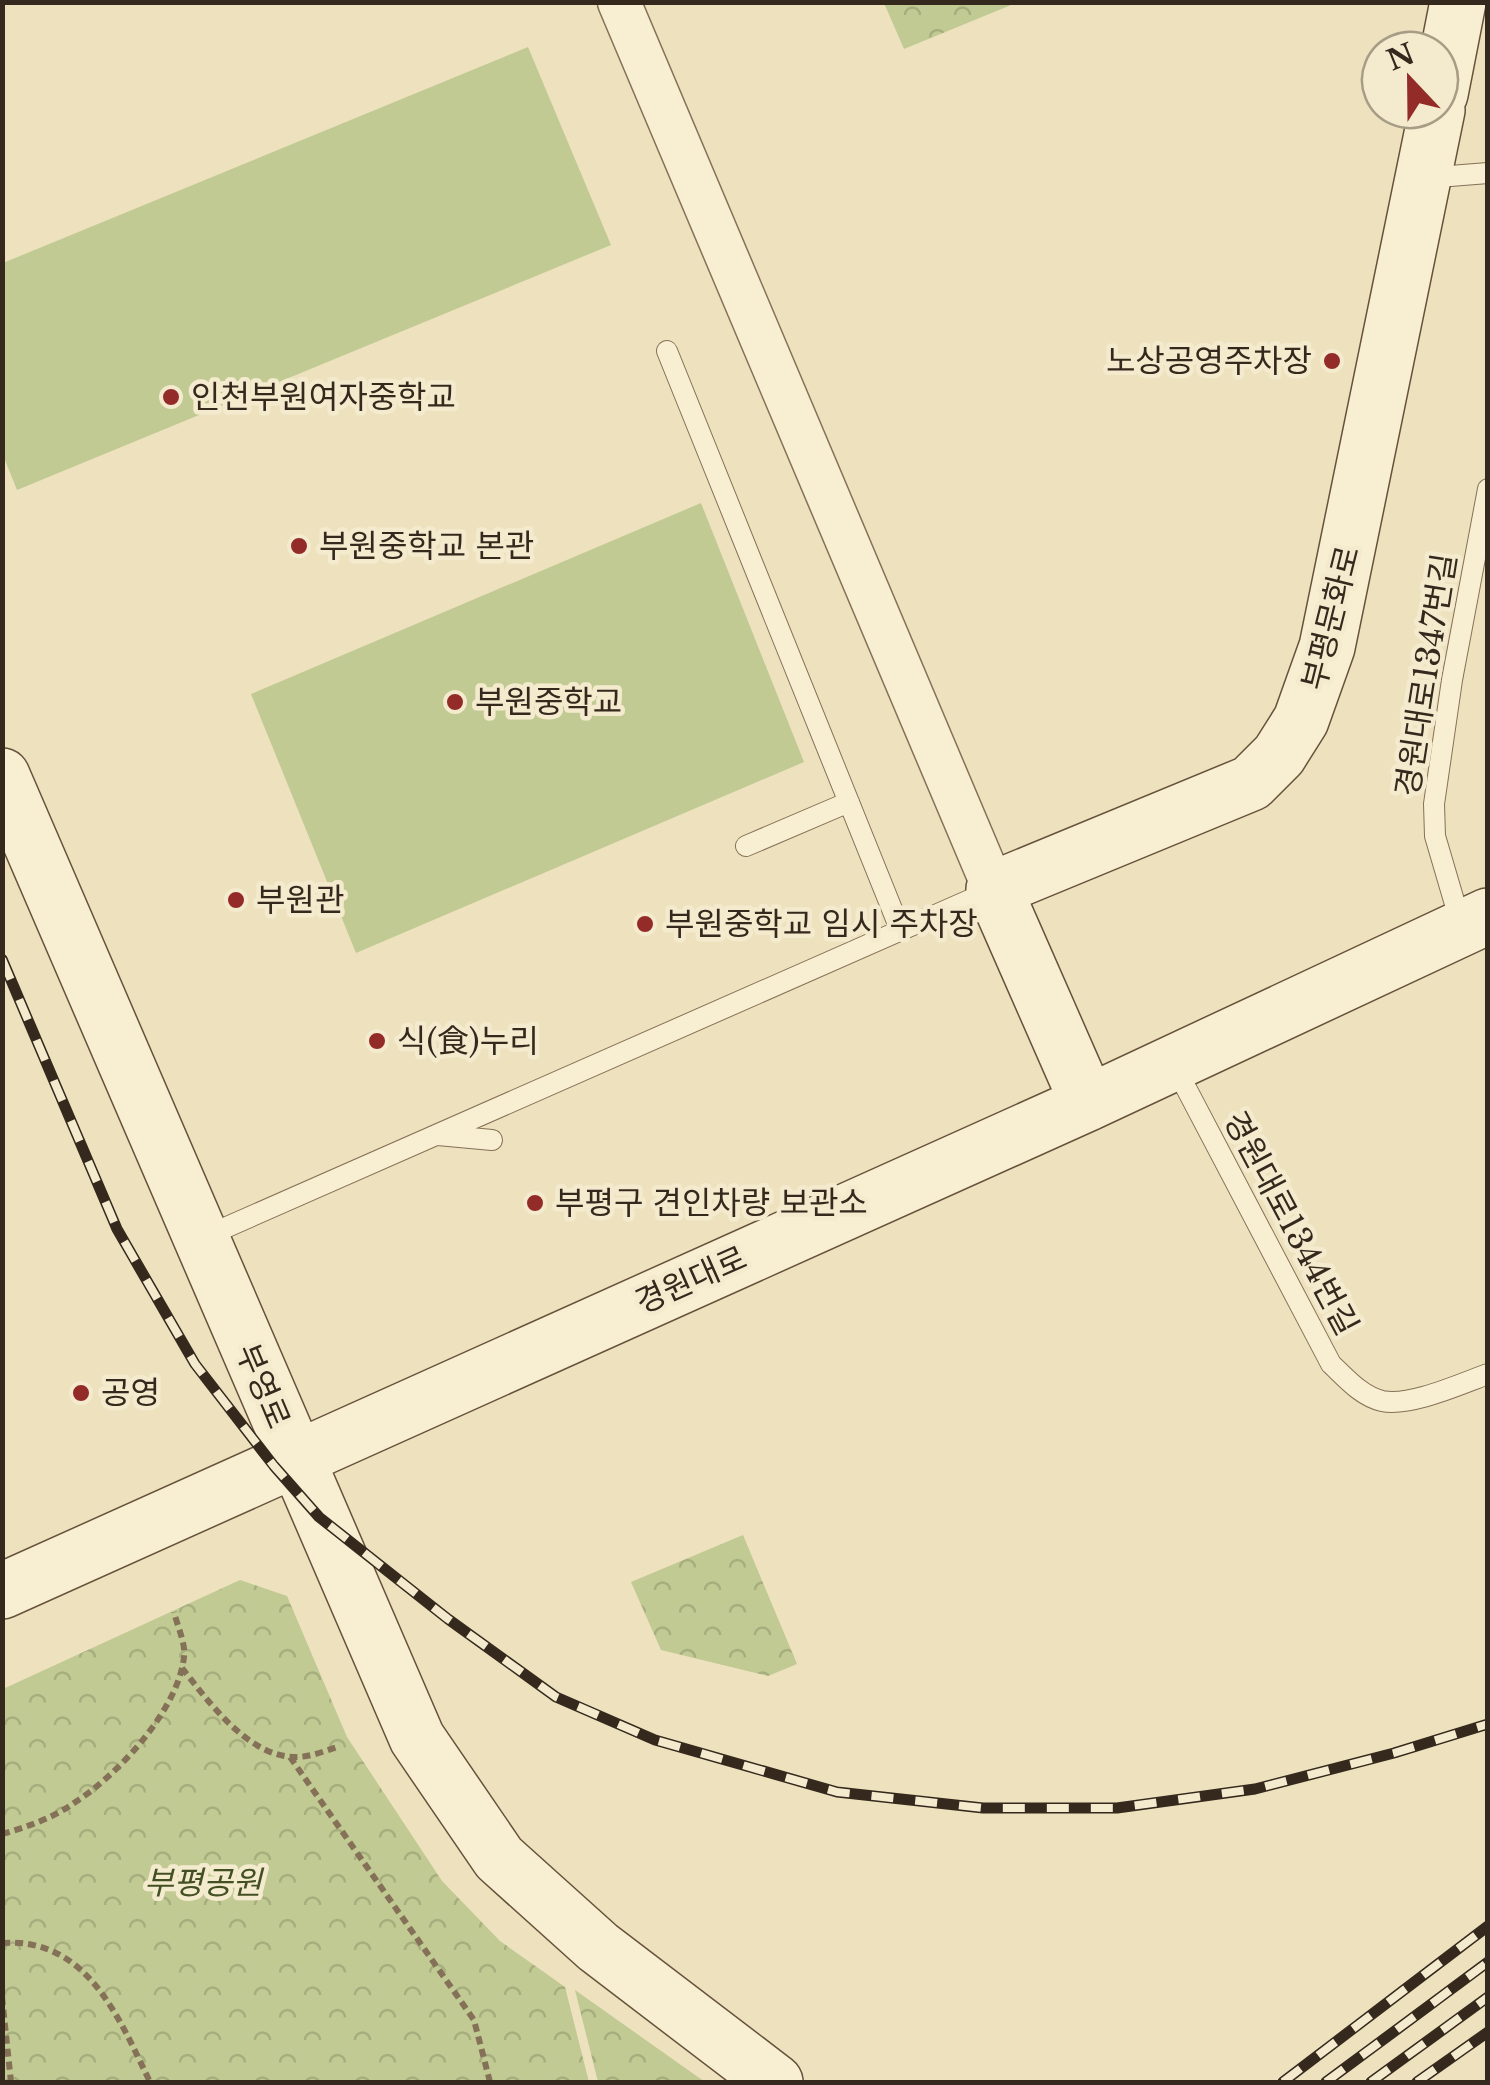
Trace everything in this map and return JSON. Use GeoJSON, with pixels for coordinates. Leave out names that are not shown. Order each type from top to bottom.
{"type":"FeatureCollection","features":[{"type":"Feature","properties":{"kind":"street"},"geometry":{"type":"LineString","coordinates":[[619,2],[1088,1102]]}},
{"type":"Feature","properties":{"kind":"street"},"geometry":{"type":"LineString","coordinates":[[1453,30],[1458,2]]}},
{"type":"Feature","properties":{"kind":"street","name":"부평문화로"},"geometry":{"type":"LineString","coordinates":[[994,889],[1232,792],[1267,769],[1289,741],[1310,701],[1328,647],[1433,130]]}},
{"type":"Feature","properties":{"kind":"street","name":"부영로"},"geometry":{"type":"LineString","coordinates":[[2,776],[417,1738],[499,1858],[598,1948],[776,2082]]}},
{"type":"Feature","properties":{"kind":"street","name":"경원대로"},"geometry":{"type":"LineString","coordinates":[[2,1590],[1088,1102],[1475,922]]}},
{"type":"Feature","properties":{"kind":"lane"},"geometry":{"type":"LineString","coordinates":[[1423,178],[1488,173]]}},
{"type":"Feature","properties":{"kind":"lane"},"geometry":{"type":"LineString","coordinates":[[667,350],[900,929]]}},
{"type":"Feature","properties":{"kind":"lane","name":"경원대로1347번길"},"geometry":{"type":"LineString","coordinates":[[1475,922],[1435,836],[1434,804],[1452,680],[1488,489]]}},
{"type":"Feature","properties":{"kind":"lane"},"geometry":{"type":"LineString","coordinates":[[746,846],[849,802]]}},
{"type":"Feature","properties":{"kind":"lane"},"geometry":{"type":"LineString","coordinates":[[200,1239],[994,889]]}},
{"type":"Feature","properties":{"kind":"lane","name":"경원대로1344번길"},"geometry":{"type":"LineString","coordinates":[[1173,1063],[1331,1364],[1358,1389],[1383,1401],[1424,1396],[1488,1374]]}},
{"type":"Feature","properties":{"kind":"lane"},"geometry":{"type":"LineString","coordinates":[[436,1135],[492,1140]]}},
{"type":"Feature","properties":{"kind":"path"},"geometry":{"type":"LineString","coordinates":[[2,1834],[74,1804],[114,1771],[152,1726],[174,1694],[185,1654],[174,1612]]}},
{"type":"Feature","properties":{"kind":"path"},"geometry":{"type":"LineString","coordinates":[[182,1667],[220,1718],[260,1745],[290,1757],[474,2020],[490,2082]]}},
{"type":"Feature","properties":{"kind":"path"},"geometry":{"type":"LineString","coordinates":[[290,1757],[340,1746]]}},
{"type":"Feature","properties":{"kind":"path"},"geometry":{"type":"LineString","coordinates":[[2,1943],[28,1942],[71,1958],[117,2013],[150,2082]]}},
{"type":"Feature","properties":{"kind":"path"},"geometry":{"type":"LineString","coordinates":[[2,1997],[11,2082]]}},
{"type":"Feature","properties":{"kind":"green space"},"geometry":{"type":"Polygon","coordinates":[[[884,3],[1016,3],[904,49],[884,3]]]}},
{"type":"Feature","properties":{"kind":"green space"},"geometry":{"type":"Polygon","coordinates":[[[528,47],[611,245],[17,490],[3,455],[3,263],[528,47]]]}},
{"type":"Feature","properties":{"kind":"green space"},"geometry":{"type":"Polygon","coordinates":[[[701,503],[804,762],[356,953],[251,694],[701,503]]]}},
{"type":"Feature","properties":{"kind":"green space"},"geometry":{"type":"Polygon","coordinates":[[[743,1535],[797,1664],[768,1676],[661,1650],[631,1582],[743,1535]]]}},
{"type":"Feature","properties":{"kind":"green space","name":"부평공원"},"geometry":{"type":"Polygon","coordinates":[[[240,1580],[287,1596],[347,1737],[442,1881],[500,1941],[565,1987],[589,2082],[3,2082],[3,1689],[240,1580]]]}},
{"type":"Feature","properties":{"kind":"green space"},"geometry":{"type":"Polygon","coordinates":[[[575,1990],[705,2082],[598,2082],[575,1990]]]}},
{"type":"Feature","properties":{"kind":"railway"},"geometry":{"type":"LineString","coordinates":[[2,959],[117,1229],[195,1364],[319,1517],[448,1619],[556,1697],[655,1740],[837,1792],[983,1808],[1117,1808],[1255,1789],[1488,1724]]}},
{"type":"Feature","properties":{"kind":"railway"},"geometry":{"type":"LineString","coordinates":[[1283,2082],[1488,1926]]}},
{"type":"Feature","properties":{"kind":"railway"},"geometry":{"type":"LineString","coordinates":[[1326,2082],[1488,1962]]}},
{"type":"Feature","properties":{"kind":"railway"},"geometry":{"type":"LineString","coordinates":[[1371,2082],[1488,1997]]}},
{"type":"Feature","properties":{"kind":"railway"},"geometry":{"type":"LineString","coordinates":[[1417,2082],[1488,2032]]}},
{"type":"Feature","properties":{"kind":"place","name":"노상공영주차장"},"geometry":{"type":"Point","coordinates":[1332,361]}},
{"type":"Feature","properties":{"kind":"place","name":"인천부원여자중학교"},"geometry":{"type":"Point","coordinates":[171,397]}},
{"type":"Feature","properties":{"kind":"place","name":"부원중학교 본관"},"geometry":{"type":"Point","coordinates":[299,546]}},
{"type":"Feature","properties":{"kind":"place","name":"부원중학교"},"geometry":{"type":"Point","coordinates":[455,702]}},
{"type":"Feature","properties":{"kind":"place","name":"부원관"},"geometry":{"type":"Point","coordinates":[236,900]}},
{"type":"Feature","properties":{"kind":"place","name":"부원중학교 임시 주차장"},"geometry":{"type":"Point","coordinates":[645,924]}},
{"type":"Feature","properties":{"kind":"place","name":"식(食)누리"},"geometry":{"type":"Point","coordinates":[377,1041]}},
{"type":"Feature","properties":{"kind":"place","name":"부평구 견인차량 보관소"},"geometry":{"type":"Point","coordinates":[535,1203]}},
{"type":"Feature","properties":{"kind":"place","name":"공영"},"geometry":{"type":"Point","coordinates":[81,1393]}}]}
